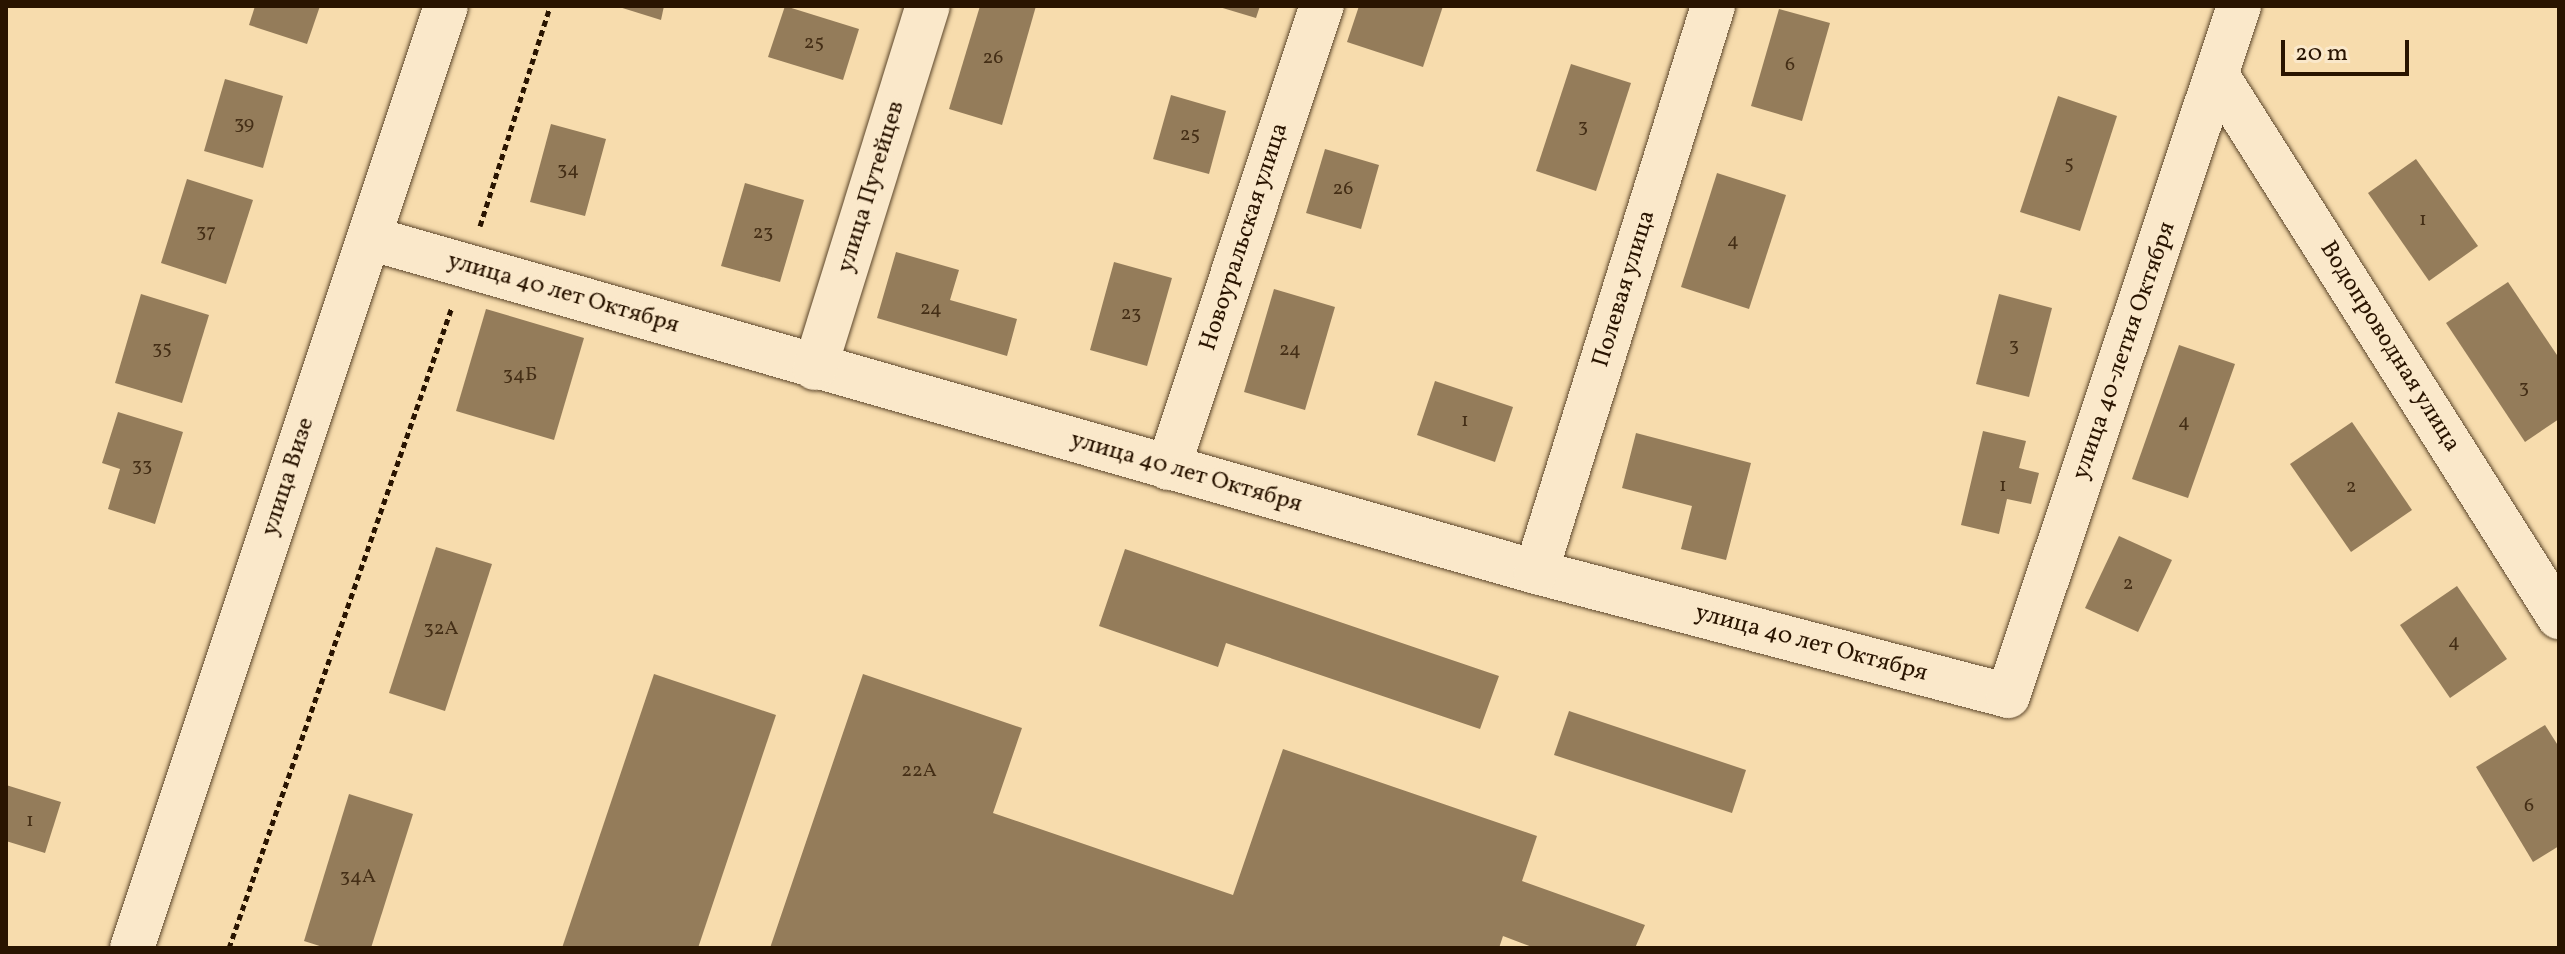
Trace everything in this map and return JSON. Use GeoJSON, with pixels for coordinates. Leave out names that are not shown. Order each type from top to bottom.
{"type":"FeatureCollection","features":[{"type":"Feature","properties":{"kind":"street","name":"улица Визе"},"geometry":{"type":"LineString","coordinates":[[132,948],[446,6]]}},
{"type":"Feature","properties":{"kind":"street","name":"улица Путейцев"},"geometry":{"type":"LineString","coordinates":[[815,368],[928,6]]}},
{"type":"Feature","properties":{"kind":"street","name":"Новоуральская улица"},"geometry":{"type":"LineString","coordinates":[[1168,468],[1322,6]]}},
{"type":"Feature","properties":{"kind":"street","name":"Полевая улица"},"geometry":{"type":"LineString","coordinates":[[1536,572],[1713,6]]}},
{"type":"Feature","properties":{"kind":"street","name":"улица 40-летия Октября"},"geometry":{"type":"LineString","coordinates":[[2008,696],[2218,77],[2239,6]]}},
{"type":"Feature","properties":{"kind":"street","name":"Водопроводная улица"},"geometry":{"type":"LineString","coordinates":[[2218,77],[2559,617]]}},
{"type":"Feature","properties":{"kind":"street","name":"улица 40 лет Октября"},"geometry":{"type":"LineString","coordinates":[[369,238],[1536,572],[2008,696]]}},
{"type":"Feature","properties":{"kind":"path"},"geometry":{"type":"LineString","coordinates":[[229,948],[467,266],[550,6]]}},
{"type":"Feature","properties":{"kind":"building"},"geometry":{"type":"Polygon","coordinates":[[[255,6],[320,6],[307,44],[249,25],[255,6]]]}},
{"type":"Feature","properties":{"kind":"building"},"geometry":{"type":"Polygon","coordinates":[[[616,6],[664,6],[661,20],[616,6]]]}},
{"type":"Feature","properties":{"kind":"building"},"geometry":{"type":"Polygon","coordinates":[[[785,6],[859,29],[843,80],[768,57],[785,6]]]}},
{"type":"Feature","properties":{"kind":"building"},"geometry":{"type":"Polygon","coordinates":[[[980,6],[1036,6],[1002,125],[949,109],[980,6]]]}},
{"type":"Feature","properties":{"kind":"building"},"geometry":{"type":"Polygon","coordinates":[[[1216,6],[1260,6],[1256,18],[1216,6]]]}},
{"type":"Feature","properties":{"kind":"building"},"geometry":{"type":"Polygon","coordinates":[[[1359,6],[1443,6],[1423,67],[1347,42],[1359,6]]]}},
{"type":"Feature","properties":{"kind":"building"},"geometry":{"type":"Polygon","coordinates":[[[1779,9],[1830,23],[1802,121],[1751,106],[1779,9]]]}},
{"type":"Feature","properties":{"kind":"building"},"geometry":{"type":"Polygon","coordinates":[[[1571,64],[1631,83],[1596,191],[1536,171],[1571,64]]]}},
{"type":"Feature","properties":{"kind":"building"},"geometry":{"type":"Polygon","coordinates":[[[225,79],[283,96],[263,168],[204,151],[225,79]]]}},
{"type":"Feature","properties":{"kind":"building"},"geometry":{"type":"Polygon","coordinates":[[[1171,95],[1226,111],[1209,174],[1153,159],[1171,95]]]}},
{"type":"Feature","properties":{"kind":"building"},"geometry":{"type":"Polygon","coordinates":[[[2058,96],[2117,116],[2080,231],[2020,212],[2058,96]]]}},
{"type":"Feature","properties":{"kind":"building"},"geometry":{"type":"Polygon","coordinates":[[[551,124],[606,139],[585,216],[530,202],[551,124]]]}},
{"type":"Feature","properties":{"kind":"building"},"geometry":{"type":"Polygon","coordinates":[[[1325,149],[1379,165],[1361,229],[1306,213],[1325,149]]]}},
{"type":"Feature","properties":{"kind":"building"},"geometry":{"type":"Polygon","coordinates":[[[2416,159],[2478,246],[2429,281],[2368,193],[2416,159]]]}},
{"type":"Feature","properties":{"kind":"building"},"geometry":{"type":"Polygon","coordinates":[[[1717,173],[1786,195],[1749,309],[1681,287],[1717,173]]]}},
{"type":"Feature","properties":{"kind":"building"},"geometry":{"type":"Polygon","coordinates":[[[187,179],[253,200],[226,284],[161,263],[187,179]]]}},
{"type":"Feature","properties":{"kind":"building"},"geometry":{"type":"Polygon","coordinates":[[[745,183],[804,200],[780,282],[721,266],[745,183]]]}},
{"type":"Feature","properties":{"kind":"building"},"geometry":{"type":"Polygon","coordinates":[[[896,252],[959,270],[950,300],[1017,319],[1007,356],[877,318],[896,252]]]}},
{"type":"Feature","properties":{"kind":"building"},"geometry":{"type":"Polygon","coordinates":[[[1114,262],[1172,278],[1147,366],[1090,350],[1114,262]]]}},
{"type":"Feature","properties":{"kind":"building"},"geometry":{"type":"Polygon","coordinates":[[[2508,282],[2559,358],[2559,419],[2525,442],[2446,323],[2508,282]]]}},
{"type":"Feature","properties":{"kind":"building"},"geometry":{"type":"Polygon","coordinates":[[[1274,289],[1335,307],[1305,410],[1244,392],[1274,289]]]}},
{"type":"Feature","properties":{"kind":"building"},"geometry":{"type":"Polygon","coordinates":[[[141,294],[209,315],[182,403],[115,383],[141,294]]]}},
{"type":"Feature","properties":{"kind":"building"},"geometry":{"type":"Polygon","coordinates":[[[1999,294],[2052,308],[2029,397],[1976,384],[1999,294]]]}},
{"type":"Feature","properties":{"kind":"building"},"geometry":{"type":"Polygon","coordinates":[[[486,309],[584,338],[554,440],[456,411],[486,309]]]}},
{"type":"Feature","properties":{"kind":"building"},"geometry":{"type":"Polygon","coordinates":[[[2179,345],[2235,364],[2188,498],[2132,479],[2179,345]]]}},
{"type":"Feature","properties":{"kind":"building"},"geometry":{"type":"Polygon","coordinates":[[[1435,381],[1513,407],[1495,462],[1417,435],[1435,381]]]}},
{"type":"Feature","properties":{"kind":"building"},"geometry":{"type":"Polygon","coordinates":[[[118,412],[183,432],[155,524],[108,509],[120,469],[102,463],[118,412]]]}},
{"type":"Feature","properties":{"kind":"building"},"geometry":{"type":"Polygon","coordinates":[[[2352,422],[2412,510],[2351,552],[2290,464],[2352,422]]]}},
{"type":"Feature","properties":{"kind":"building"},"geometry":{"type":"Polygon","coordinates":[[[1983,431],[2026,441],[2019,468],[2039,473],[2031,504],[2007,499],[1999,534],[1961,525],[1983,431]]]}},
{"type":"Feature","properties":{"kind":"building"},"geometry":{"type":"Polygon","coordinates":[[[1636,433],[1751,463],[1726,560],[1681,549],[1692,506],[1622,488],[1636,433]]]}},
{"type":"Feature","properties":{"kind":"building"},"geometry":{"type":"Polygon","coordinates":[[[2119,536],[2172,560],[2138,632],[2085,608],[2119,536]]]}},
{"type":"Feature","properties":{"kind":"building"},"geometry":{"type":"Polygon","coordinates":[[[436,547],[492,564],[445,711],[389,693],[436,547]]]}},
{"type":"Feature","properties":{"kind":"building"},"geometry":{"type":"Polygon","coordinates":[[[1125,549],[1499,676],[1480,729],[1226,643],[1218,667],[1099,626],[1125,549]]]}},
{"type":"Feature","properties":{"kind":"building"},"geometry":{"type":"Polygon","coordinates":[[[2457,586],[2507,659],[2450,698],[2400,625],[2457,586]]]}},
{"type":"Feature","properties":{"kind":"building"},"geometry":{"type":"Polygon","coordinates":[[[654,674],[776,715],[698,948],[562,948],[654,674]]]}},
{"type":"Feature","properties":{"kind":"building"},"geometry":{"type":"Polygon","coordinates":[[[863,674],[1022,728],[993,813],[1233,895],[1283,749],[1537,836],[1522,881],[1645,925],[1635,948],[1535,948],[1503,936],[1499,948],[770,948],[863,674]]]}},
{"type":"Feature","properties":{"kind":"building"},"geometry":{"type":"Polygon","coordinates":[[[1569,711],[1746,770],[1732,813],[1554,755],[1569,711]]]}},
{"type":"Feature","properties":{"kind":"building"},"geometry":{"type":"Polygon","coordinates":[[[2545,725],[2559,747],[2559,846],[2533,862],[2476,767],[2545,725]]]}},
{"type":"Feature","properties":{"kind":"building"},"geometry":{"type":"Polygon","coordinates":[[[6,785],[61,802],[45,853],[6,841],[6,785]]]}},
{"type":"Feature","properties":{"kind":"building"},"geometry":{"type":"Polygon","coordinates":[[[349,794],[413,814],[371,948],[326,948],[304,941],[349,794]]]}}]}
